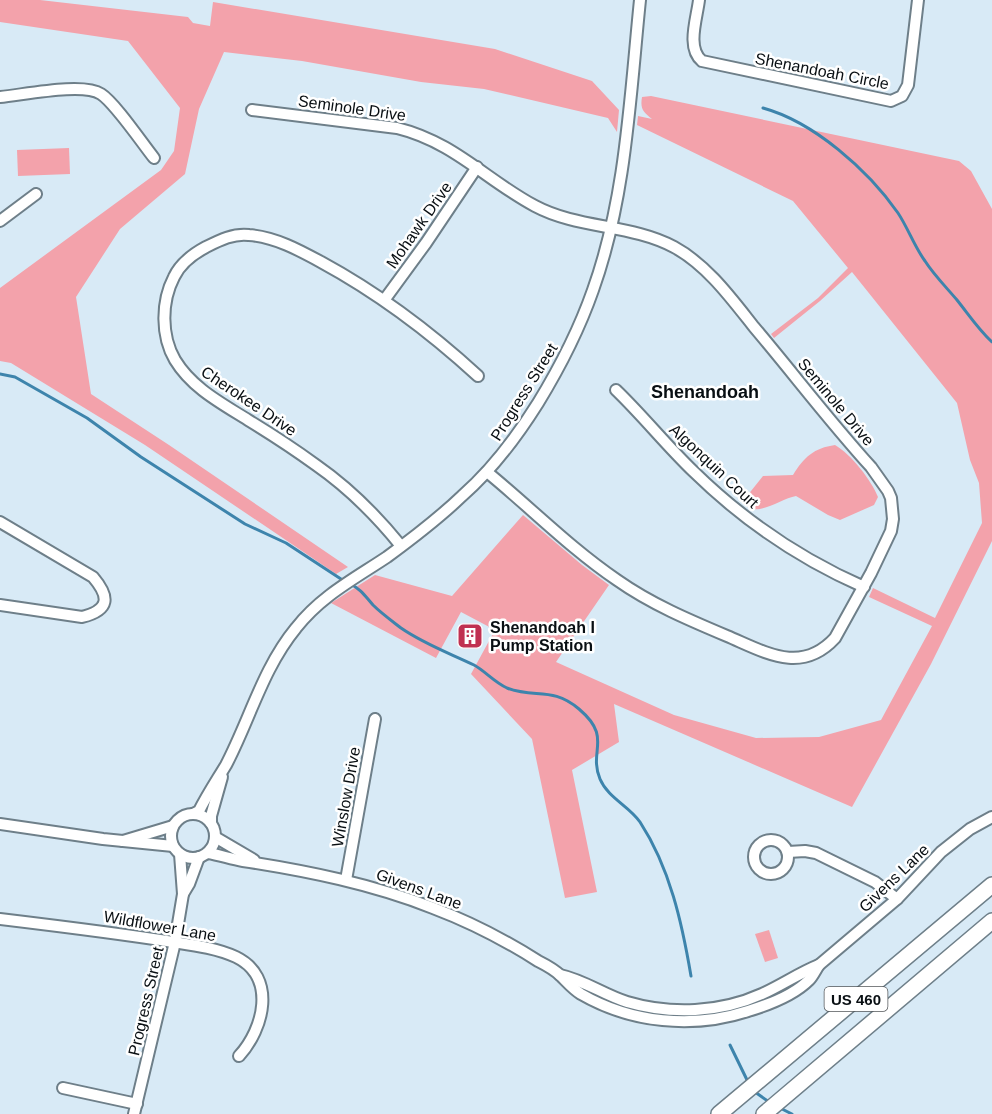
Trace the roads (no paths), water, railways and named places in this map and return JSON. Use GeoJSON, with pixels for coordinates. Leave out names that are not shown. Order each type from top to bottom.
{"type":"FeatureCollection","features":[{"type":"Feature","properties":{"kind":"highway","name":"US 460"},"geometry":{"type":"LineString","coordinates":[[719,1114],[992,885]]}},
{"type":"Feature","properties":{"kind":"highway","name":"US 460"},"geometry":{"type":"LineString","coordinates":[[764,1114],[992,921]]}},
{"type":"Feature","properties":{"kind":"street","name":"Progress Street"},"geometry":{"type":"LineString","coordinates":[[193,814],[199,811],[225,765],[265,677],[288,638],[308,614],[334,591],[435,521],[498,462],[547,388],[572,340],[593,290],[611,227],[624,152],[640,0]]}},
{"type":"Feature","properties":{"kind":"street","name":"Shenandoah Circle"},"geometry":{"type":"LineString","coordinates":[[699,0],[693,48],[702,61],[891,101],[902,96],[908,85],[918,0]]}},
{"type":"Feature","properties":{"kind":"street"},"geometry":{"type":"LineString","coordinates":[[0,97],[79,88],[95,91],[108,100],[154,158]]}},
{"type":"Feature","properties":{"kind":"street","name":"Seminole Drive"},"geometry":{"type":"LineString","coordinates":[[252,110],[406,130],[445,146],[544,211],[667,243],[699,266],[727,294],[879,477],[891,498],[893,519],[886,545],[831,643],[804,657],[781,658],[679,615],[633,591],[570,545],[487,472]]}},
{"type":"Feature","properties":{"kind":"street","name":"Mohawk Drive"},"geometry":{"type":"LineString","coordinates":[[385,299],[477,167]]}},
{"type":"Feature","properties":{"kind":"street"},"geometry":{"type":"LineString","coordinates":[[0,221],[36,194]]}},
{"type":"Feature","properties":{"kind":"street","name":"Cherokee Drive"},"geometry":{"type":"LineString","coordinates":[[401,546],[371,510],[338,480],[196,385],[168,345],[164,324],[167,294],[180,266],[200,250],[222,239],[247,234],[269,238],[326,265],[385,299],[478,376]]}},
{"type":"Feature","properties":{"kind":"street","name":"Algonquin Court"},"geometry":{"type":"LineString","coordinates":[[616,390],[691,469],[736,510],[806,558],[864,587]]}},
{"type":"Feature","properties":{"kind":"street"},"geometry":{"type":"LineString","coordinates":[[0,522],[93,577],[103,589],[105,598],[103,607],[95,614],[82,617],[0,605]]}},
{"type":"Feature","properties":{"kind":"street","name":"Winslow Drive"},"geometry":{"type":"LineString","coordinates":[[346,880],[375,719]]}},
{"type":"Feature","properties":{"kind":"street","name":"Progress Street"},"geometry":{"type":"LineString","coordinates":[[211,823],[225,765]]}},
{"type":"Feature","properties":{"kind":"street"},"geometry":{"type":"LineString","coordinates":[[0,824],[177,850],[186,857],[203,855],[212,848],[215,837],[211,823],[200,815],[181,817],[173,826],[171,833],[177,850]]}},
{"type":"Feature","properties":{"kind":"street","name":"Givens Lane"},"geometry":{"type":"LineString","coordinates":[[203,855],[257,862],[346,880],[412,900],[457,917],[516,947],[559,974],[571,988],[614,1009],[651,1019],[687,1021],[727,1017],[762,1006],[786,995],[809,980],[819,965],[897,899],[942,852],[970,829],[992,817]]}},
{"type":"Feature","properties":{"kind":"street"},"geometry":{"type":"LineString","coordinates":[[123,841],[173,826]]}},
{"type":"Feature","properties":{"kind":"street","name":"Givens Lane"},"geometry":{"type":"LineString","coordinates":[[215,837],[257,862]]}},
{"type":"Feature","properties":{"kind":"street","name":"Progress Street"},"geometry":{"type":"LineString","coordinates":[[136,1109],[183,894],[177,850]]}},
{"type":"Feature","properties":{"kind":"street"},"geometry":{"type":"LineString","coordinates":[[788,852],[816,853],[874,882],[897,899]]}},
{"type":"Feature","properties":{"kind":"street","name":"Progress Street"},"geometry":{"type":"LineString","coordinates":[[183,894],[203,855]]}},
{"type":"Feature","properties":{"kind":"street","name":"Wildflower Lane"},"geometry":{"type":"LineString","coordinates":[[0,918],[134,935],[235,957],[248,966],[257,978],[262,993],[261,1017],[251,1041],[239,1056]]}},
{"type":"Feature","properties":{"kind":"street"},"geometry":{"type":"LineString","coordinates":[[63,1088],[136,1109]]}},
{"type":"Feature","properties":{"kind":"waterway"},"geometry":{"type":"LineString","coordinates":[[763,108],[801,124],[820,136],[871,180],[898,213],[936,276],[992,342]]}},
{"type":"Feature","properties":{"kind":"waterway"},"geometry":{"type":"LineString","coordinates":[[0,374],[15,377],[87,418],[141,457],[245,524],[286,543],[344,581]]}},
{"type":"Feature","properties":{"kind":"waterway"},"geometry":{"type":"LineString","coordinates":[[350,584],[360,590],[387,617],[419,639],[474,665],[507,688],[560,698],[579,709],[589,719],[597,736],[596,760],[600,779],[613,797],[640,822],[667,877],[679,916],[691,976]]}},
{"type":"Feature","properties":{"kind":"waterway"},"geometry":{"type":"LineString","coordinates":[[730,1045],[749,1084]]}},
{"type":"Feature","properties":{"kind":"waterway"},"geometry":{"type":"LineString","coordinates":[[755,1092],[769,1102]]}},
{"type":"Feature","properties":{"kind":"waterway"},"geometry":{"type":"LineString","coordinates":[[780,1108],[792,1114]]}},
{"type":"Feature","properties":{"kind":"place","name":"Shenandoah I Pump Station"},"geometry":{"type":"Point","coordinates":[470,636]}},
{"type":"Feature","properties":{"kind":"district","name":"Shenandoah"},"geometry":{"type":"Point","coordinates":[705,392]}}]}
